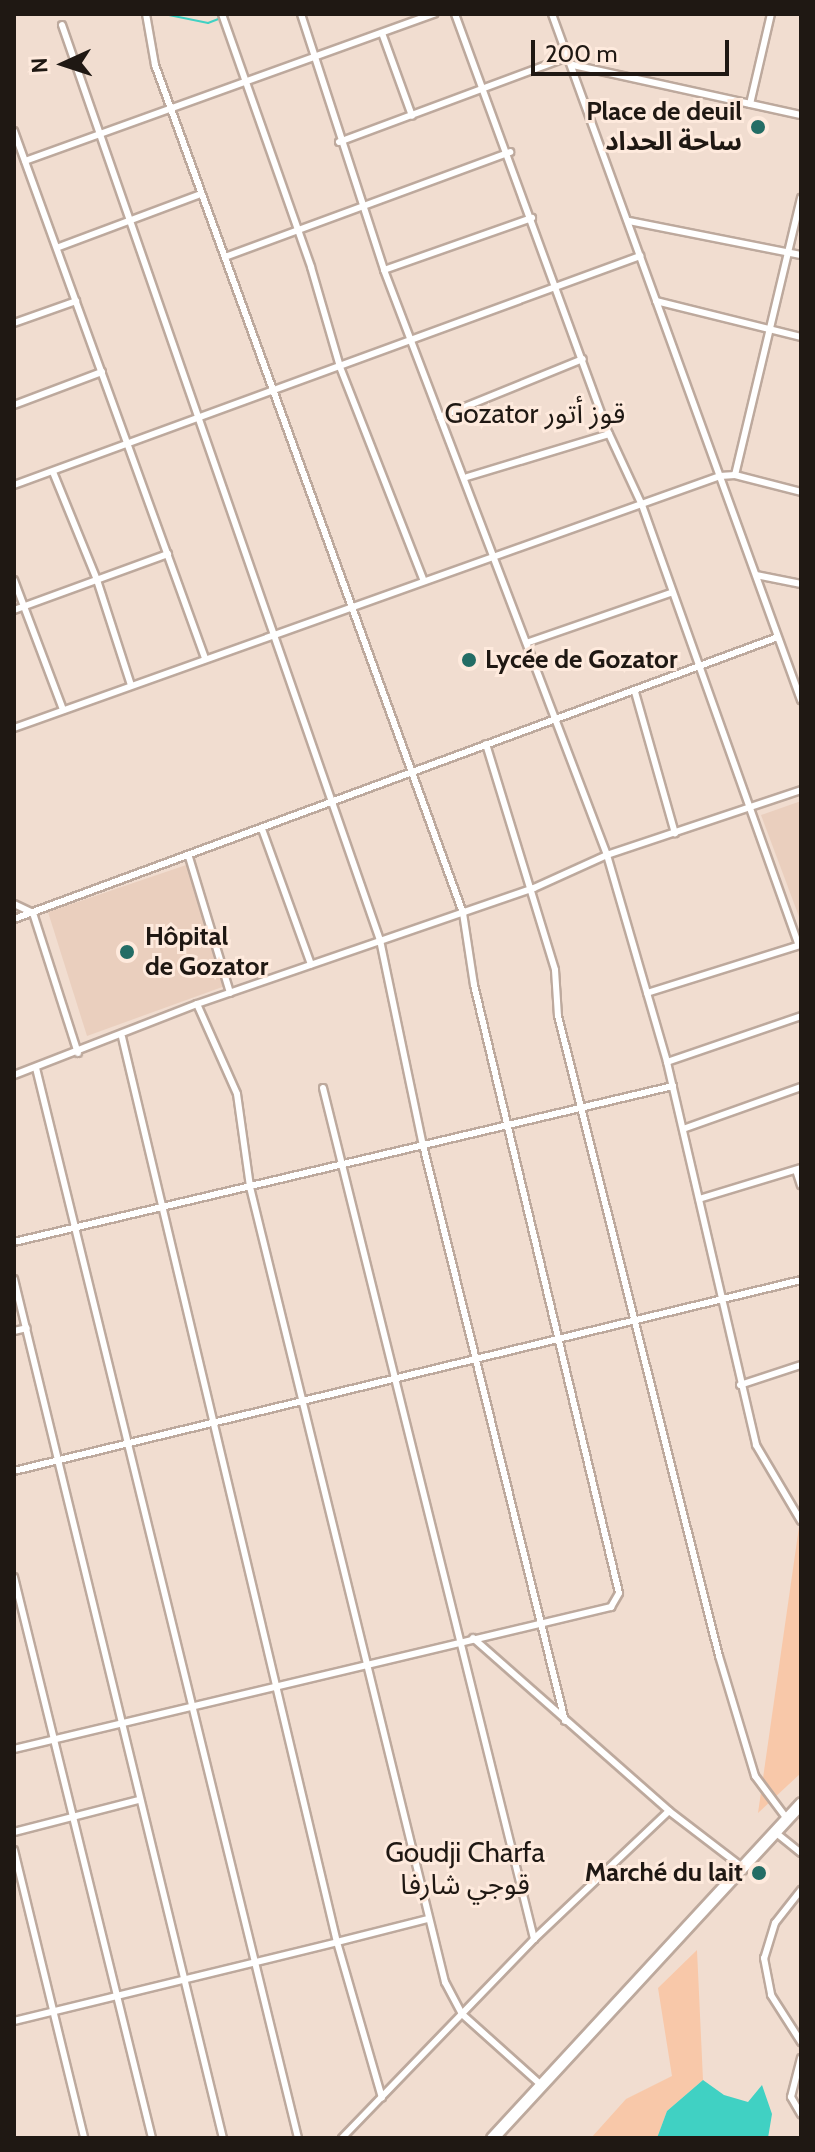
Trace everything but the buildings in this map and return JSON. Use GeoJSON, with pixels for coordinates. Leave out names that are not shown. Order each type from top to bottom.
{"type":"FeatureCollection","features":[{"type":"Feature","properties":{"kind":"highway"},"geometry":{"type":"LineString","coordinates":[[492,2138],[801,1803]]}},
{"type":"Feature","properties":{"kind":"street"},"geometry":{"type":"LineString","coordinates":[[14,1749],[457,1641],[611,1607],[619,1593],[511,1122],[474,985],[463,913],[201,194],[147,36],[146,14]]}},
{"type":"Feature","properties":{"kind":"street"},"geometry":{"type":"LineString","coordinates":[[222,14],[298,231],[340,367],[423,579]]}},
{"type":"Feature","properties":{"kind":"street"},"geometry":{"type":"LineString","coordinates":[[301,14],[339,142],[384,270],[496,553],[607,855],[667,1062],[756,1445],[801,1521]]}},
{"type":"Feature","properties":{"kind":"street"},"geometry":{"type":"LineString","coordinates":[[25,161],[434,14]]}},
{"type":"Feature","properties":{"kind":"street"},"geometry":{"type":"LineString","coordinates":[[455,14],[510,152],[609,434],[642,505],[800,945],[647,993]]}},
{"type":"Feature","properties":{"kind":"street"},"geometry":{"type":"LineString","coordinates":[[552,14],[570,56],[801,700]]}},
{"type":"Feature","properties":{"kind":"street"},"geometry":{"type":"LineString","coordinates":[[750,104],[771,14]]}},
{"type":"Feature","properties":{"kind":"street"},"geometry":{"type":"LineString","coordinates":[[62,25],[380,940],[423,1145],[479,1357],[565,1721]]}},
{"type":"Feature","properties":{"kind":"street"},"geometry":{"type":"LineString","coordinates":[[382,33],[412,116]]}},
{"type":"Feature","properties":{"kind":"street"},"geometry":{"type":"LineString","coordinates":[[339,142],[570,56]]}},
{"type":"Feature","properties":{"kind":"street"},"geometry":{"type":"LineString","coordinates":[[573,65],[801,115]]}},
{"type":"Feature","properties":{"kind":"street"},"geometry":{"type":"LineString","coordinates":[[14,131],[59,247],[205,658]]}},
{"type":"Feature","properties":{"kind":"street"},"geometry":{"type":"LineString","coordinates":[[225,257],[510,152]]}},
{"type":"Feature","properties":{"kind":"street"},"geometry":{"type":"LineString","coordinates":[[59,247],[201,194]]}},
{"type":"Feature","properties":{"kind":"street"},"geometry":{"type":"LineString","coordinates":[[735,475],[801,198]]}},
{"type":"Feature","properties":{"kind":"street"},"geometry":{"type":"LineString","coordinates":[[384,270],[532,218]]}},
{"type":"Feature","properties":{"kind":"street"},"geometry":{"type":"LineString","coordinates":[[629,221],[801,255]]}},
{"type":"Feature","properties":{"kind":"street"},"geometry":{"type":"LineString","coordinates":[[14,485],[640,256]]}},
{"type":"Feature","properties":{"kind":"street"},"geometry":{"type":"LineString","coordinates":[[14,323],[76,301]]}},
{"type":"Feature","properties":{"kind":"street"},"geometry":{"type":"LineString","coordinates":[[656,301],[801,337]]}},
{"type":"Feature","properties":{"kind":"street"},"geometry":{"type":"LineString","coordinates":[[440,417],[583,359]]}},
{"type":"Feature","properties":{"kind":"street"},"geometry":{"type":"LineString","coordinates":[[14,405],[102,372]]}},
{"type":"Feature","properties":{"kind":"street"},"geometry":{"type":"LineString","coordinates":[[467,477],[609,434]]}},
{"type":"Feature","properties":{"kind":"street"},"geometry":{"type":"LineString","coordinates":[[53,472],[97,580],[131,685]]}},
{"type":"Feature","properties":{"kind":"street"},"geometry":{"type":"LineString","coordinates":[[14,728],[423,579],[720,476],[735,475],[801,492]]}},
{"type":"Feature","properties":{"kind":"street"},"geometry":{"type":"LineString","coordinates":[[14,610],[168,554]]}},
{"type":"Feature","properties":{"kind":"street"},"geometry":{"type":"LineString","coordinates":[[756,575],[801,584]]}},
{"type":"Feature","properties":{"kind":"street"},"geometry":{"type":"LineString","coordinates":[[14,580],[63,710]]}},
{"type":"Feature","properties":{"kind":"street"},"geometry":{"type":"LineString","coordinates":[[529,642],[673,592]]}},
{"type":"Feature","properties":{"kind":"street"},"geometry":{"type":"LineString","coordinates":[[14,919],[189,857],[778,637]]}},
{"type":"Feature","properties":{"kind":"street"},"geometry":{"type":"LineString","coordinates":[[635,692],[675,833]]}},
{"type":"Feature","properties":{"kind":"street"},"geometry":{"type":"LineString","coordinates":[[486,744],[534,888],[583,1105],[743,1741],[760,1785],[787,1819]]}},
{"type":"Feature","properties":{"kind":"street"},"geometry":{"type":"LineString","coordinates":[[14,1075],[122,1037],[197,1004],[534,888],[607,855],[801,790]]}},
{"type":"Feature","properties":{"kind":"street"},"geometry":{"type":"LineString","coordinates":[[262,829],[311,964]]}},
{"type":"Feature","properties":{"kind":"street"},"geometry":{"type":"LineString","coordinates":[[189,857],[230,993]]}},
{"type":"Feature","properties":{"kind":"street"},"geometry":{"type":"LineString","coordinates":[[14,904],[33,913],[78,1053]]}},
{"type":"Feature","properties":{"kind":"street"},"geometry":{"type":"LineString","coordinates":[[197,1004],[237,1094],[250,1187],[306,1398],[445,1982],[462,2014],[541,2085]]}},
{"type":"Feature","properties":{"kind":"street"},"geometry":{"type":"LineString","coordinates":[[667,1062],[801,1016]]}},
{"type":"Feature","properties":{"kind":"street"},"geometry":{"type":"LineString","coordinates":[[122,1037],[159,1208],[214,1420],[337,1942],[382,2098]]}},
{"type":"Feature","properties":{"kind":"street"},"geometry":{"type":"LineString","coordinates":[[36,1068],[195,1706],[298,2138]]}},
{"type":"Feature","properties":{"kind":"street"},"geometry":{"type":"LineString","coordinates":[[14,1242],[673,1086]]}},
{"type":"Feature","properties":{"kind":"street"},"geometry":{"type":"LineString","coordinates":[[683,1129],[801,1087]]}},
{"type":"Feature","properties":{"kind":"street"},"geometry":{"type":"LineString","coordinates":[[323,1088],[396,1379],[457,1641],[534,1939]]}},
{"type":"Feature","properties":{"kind":"street"},"geometry":{"type":"LineString","coordinates":[[699,1199],[798,1169],[801,1185]]}},
{"type":"Feature","properties":{"kind":"street"},"geometry":{"type":"LineString","coordinates":[[14,1279],[55,1460],[223,2138]]}},
{"type":"Feature","properties":{"kind":"street"},"geometry":{"type":"LineString","coordinates":[[14,1471],[214,1420],[396,1379],[636,1317],[801,1280]]}},
{"type":"Feature","properties":{"kind":"street"},"geometry":{"type":"LineString","coordinates":[[14,1331],[27,1328]]}},
{"type":"Feature","properties":{"kind":"street"},"geometry":{"type":"LineString","coordinates":[[740,1385],[801,1365]]}},
{"type":"Feature","properties":{"kind":"street"},"geometry":{"type":"LineString","coordinates":[[14,1577],[152,2138]]}},
{"type":"Feature","properties":{"kind":"street"},"geometry":{"type":"LineString","coordinates":[[473,1638],[669,1811],[741,1866]]}},
{"type":"Feature","properties":{"kind":"street"},"geometry":{"type":"LineString","coordinates":[[14,1832],[139,1800]]}},
{"type":"Feature","properties":{"kind":"street"},"geometry":{"type":"LineString","coordinates":[[342,2138],[534,1939],[669,1811]]}},
{"type":"Feature","properties":{"kind":"street"},"geometry":{"type":"LineString","coordinates":[[775,1832],[801,1853]]}},
{"type":"Feature","properties":{"kind":"street"},"geometry":{"type":"LineString","coordinates":[[14,1850],[84,2138]]}},
{"type":"Feature","properties":{"kind":"street"},"geometry":{"type":"LineString","coordinates":[[801,1890],[775,1923],[764,1958],[771,1995],[801,2042]]}},
{"type":"Feature","properties":{"kind":"street"},"geometry":{"type":"LineString","coordinates":[[14,2021],[428,1919]]}},
{"type":"Feature","properties":{"kind":"street"},"geometry":{"type":"LineString","coordinates":[[801,2058],[791,2097],[801,2114]]}},
{"type":"Feature","properties":{"kind":"shaded area"},"geometry":{"type":"Polygon","coordinates":[[[801,801],[801,922],[761,815],[801,801]]]}},
{"type":"Feature","properties":{"kind":"shaded area"},"geometry":{"type":"Polygon","coordinates":[[[195,862],[225,986],[87,1036],[48,912],[195,862]]]}},
{"type":"Feature","properties":{"kind":"shaded area"},"geometry":{"type":"Polygon","coordinates":[[[801,1513],[801,1773],[758,1813],[801,1513]]]}},
{"type":"Feature","properties":{"kind":"shaded area"},"geometry":{"type":"Polygon","coordinates":[[[697,1950],[703,2080],[667,2111],[657,2138],[591,2138],[626,2099],[672,2076],[658,1988],[697,1950]]]}},
{"type":"Feature","properties":{"kind":"water"},"geometry":{"type":"Polygon","coordinates":[[[703,2080],[724,2095],[748,2102],[762,2085],[772,2114],[768,2138],[657,2138],[667,2111],[703,2080]]]}},
{"type":"Feature","properties":{"kind":"waterway"},"geometry":{"type":"LineString","coordinates":[[164,14],[208,23],[231,14]]}},
{"type":"Feature","properties":{"kind":"place","name":"Place de deuil ساحة الحداد"},"geometry":{"type":"Point","coordinates":[758,127]}},
{"type":"Feature","properties":{"kind":"place","name":"Lycée de Gozator"},"geometry":{"type":"Point","coordinates":[469,660]}},
{"type":"Feature","properties":{"kind":"place","name":"Hôpital de Gozator"},"geometry":{"type":"Point","coordinates":[127,952]}},
{"type":"Feature","properties":{"kind":"place","name":"Marché du lait"},"geometry":{"type":"Point","coordinates":[759,1873]}},
{"type":"Feature","properties":{"kind":"district","name":"Gozator قوز أتور"},"geometry":{"type":"Point","coordinates":[535,413]}},
{"type":"Feature","properties":{"kind":"district","name":"Goudji Charfa قوجي شارفا"},"geometry":{"type":"Point","coordinates":[465,1868]}}]}
